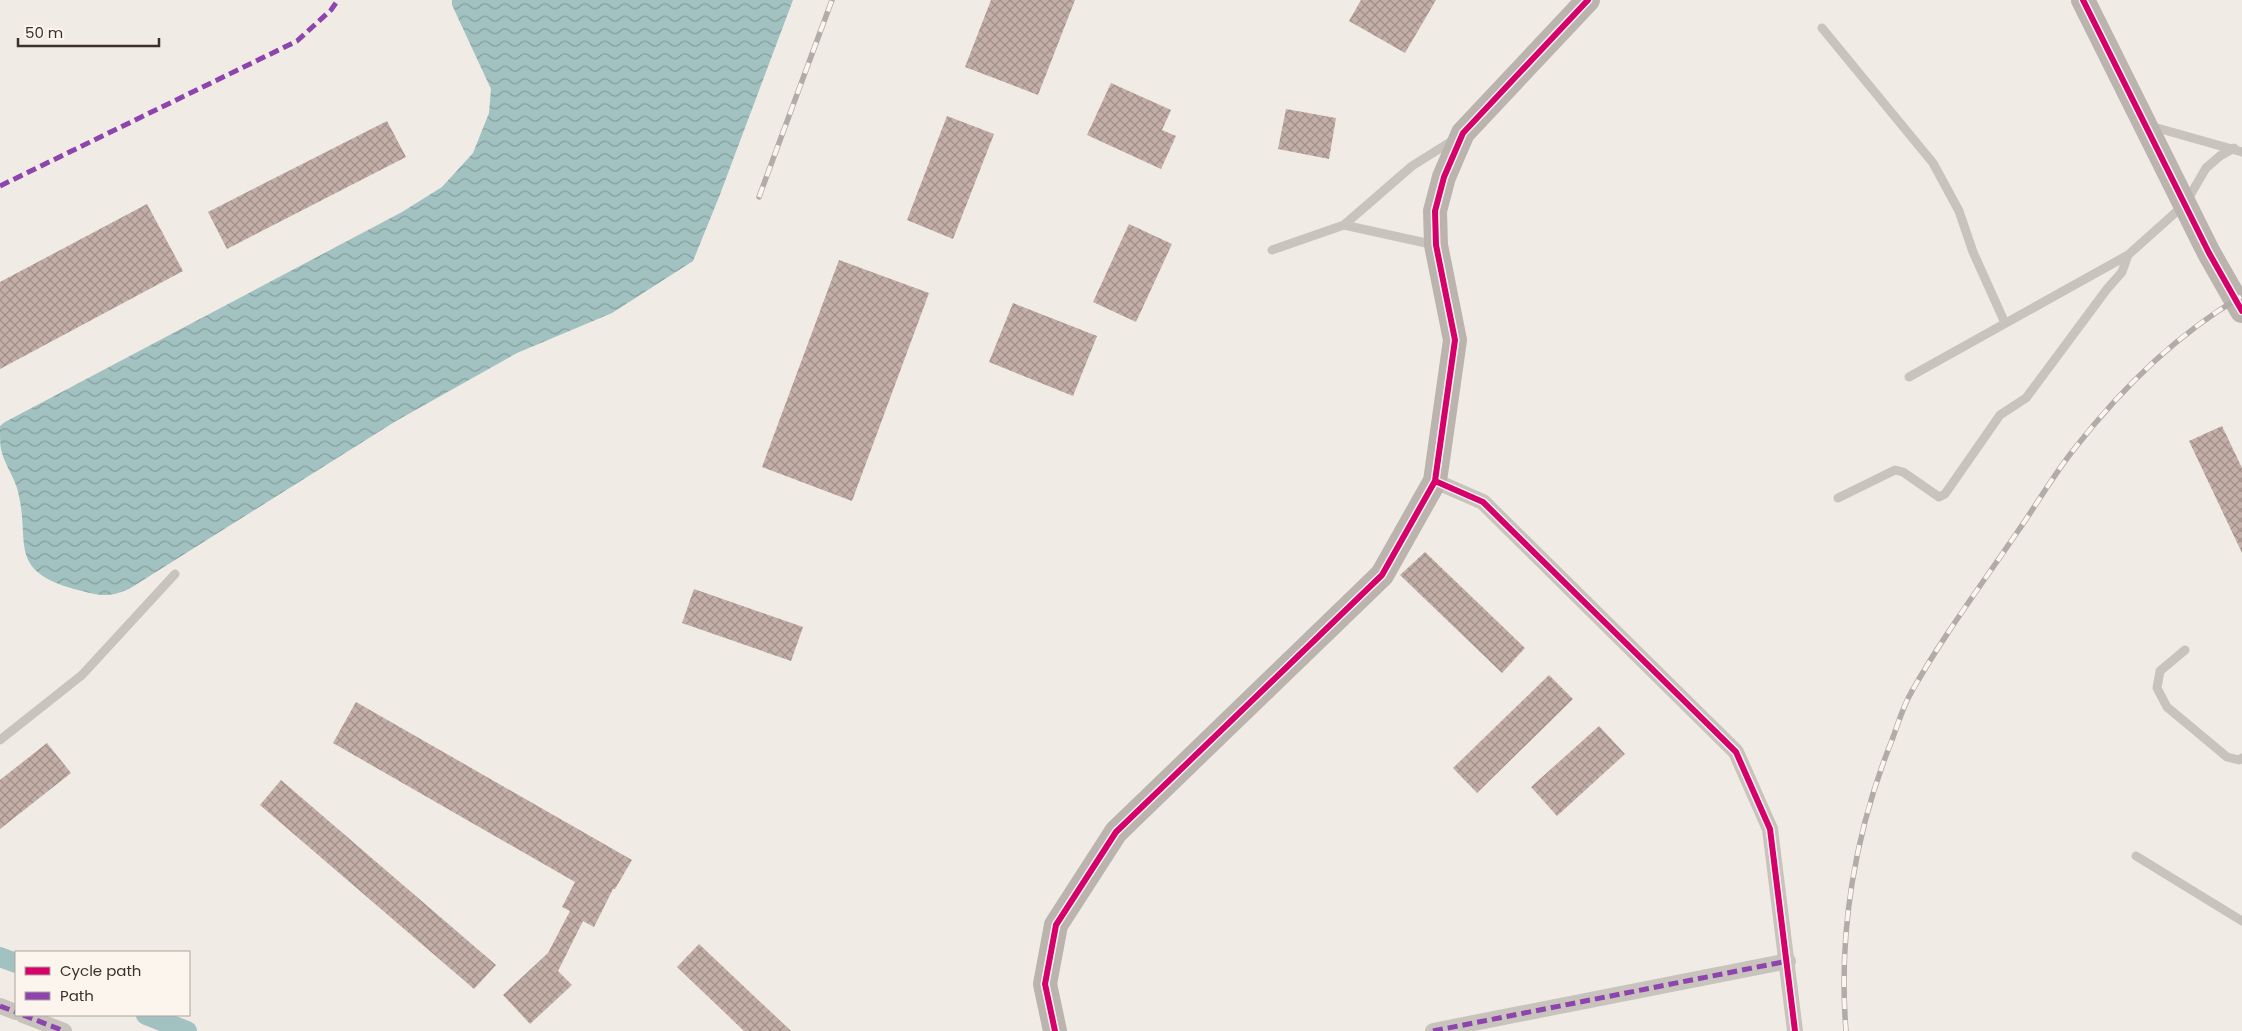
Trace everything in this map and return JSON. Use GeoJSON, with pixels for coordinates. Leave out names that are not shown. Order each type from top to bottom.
{"type":"FeatureCollection","features":[{"type":"Feature","properties":{"kind":"street"},"geometry":{"type":"LineString","coordinates":[[1055,1031],[1045,984],[1056,925],[1116,832],[1382,575],[1435,481],[1455,340],[1436,245],[1435,211],[1444,177],[1464,133],[1588,0]]}},
{"type":"Feature","properties":{"kind":"street"},"geometry":{"type":"LineString","coordinates":[[2083,0],[2209,253],[2242,310]]}},
{"type":"Feature","properties":{"kind":"street"},"geometry":{"type":"LineString","coordinates":[[1435,481],[1483,502],[1736,752],[1770,829],[1788,961],[1794,1031]]}},
{"type":"Feature","properties":{"kind":"street"},"geometry":{"type":"LineString","coordinates":[[1433,1031],[1788,961]]}},
{"type":"Feature","properties":{"kind":"street"},"geometry":{"type":"LineString","coordinates":[[0,1006],[15,1012]]}},
{"type":"Feature","properties":{"kind":"street"},"geometry":{"type":"LineString","coordinates":[[26,1016],[64,1031]]}},
{"type":"Feature","properties":{"kind":"lane"},"geometry":{"type":"LineString","coordinates":[[1822,28],[1932,163],[1958,212],[1973,252],[2005,324]]}},
{"type":"Feature","properties":{"kind":"lane"},"geometry":{"type":"LineString","coordinates":[[2145,125],[2238,150]]}},
{"type":"Feature","properties":{"kind":"lane"},"geometry":{"type":"LineString","coordinates":[[1272,250],[1344,225],[1412,166],[1464,133]]}},
{"type":"Feature","properties":{"kind":"lane"},"geometry":{"type":"LineString","coordinates":[[1909,377],[2128,255],[2185,204],[2206,168],[2220,156],[2238,150]]}},
{"type":"Feature","properties":{"kind":"lane"},"geometry":{"type":"LineString","coordinates":[[1344,225],[1436,245]]}},
{"type":"Feature","properties":{"kind":"lane"},"geometry":{"type":"LineString","coordinates":[[1838,498],[1895,470],[1902,472],[1939,497],[1945,494],[2000,415],[2026,398],[2107,289],[2122,272],[2128,255]]}},
{"type":"Feature","properties":{"kind":"lane"},"geometry":{"type":"LineString","coordinates":[[0,740],[82,675],[175,574]]}},
{"type":"Feature","properties":{"kind":"lane"},"geometry":{"type":"LineString","coordinates":[[2184,650],[2160,671],[2157,688],[2167,707],[2227,757],[2242,758]]}},
{"type":"Feature","properties":{"kind":"lane"},"geometry":{"type":"LineString","coordinates":[[2136,856],[2242,921]]}},
{"type":"Feature","properties":{"kind":"water"},"geometry":{"type":"Polygon","coordinates":[[[452,0],[793,0],[693,261],[612,313],[517,353],[396,421],[129,589],[108,595],[96,594],[52,581],[38,572],[30,562],[25,551],[21,507],[17,488],[1,449],[0,426],[402,212],[442,187],[473,153],[489,113],[491,89],[452,5],[452,0]]]}},
{"type":"Feature","properties":{"kind":"building"},"geometry":{"type":"Polygon","coordinates":[[[991,0],[1075,0],[1038,95],[965,67],[991,0]]]}},
{"type":"Feature","properties":{"kind":"building"},"geometry":{"type":"Polygon","coordinates":[[[1361,0],[1436,0],[1405,53],[1349,21],[1361,0]]]}},
{"type":"Feature","properties":{"kind":"building"},"geometry":{"type":"Polygon","coordinates":[[[1111,83],[1171,110],[1162,130],[1176,136],[1161,169],[1087,135],[1111,83]]]}},
{"type":"Feature","properties":{"kind":"building"},"geometry":{"type":"Polygon","coordinates":[[[1286,109],[1336,118],[1329,159],[1278,149],[1286,109]]]}},
{"type":"Feature","properties":{"kind":"building"},"geometry":{"type":"Polygon","coordinates":[[[947,116],[994,134],[953,239],[907,220],[947,116]]]}},
{"type":"Feature","properties":{"kind":"building"},"geometry":{"type":"Polygon","coordinates":[[[387,121],[406,157],[227,249],[208,212],[387,121]]]}},
{"type":"Feature","properties":{"kind":"building"},"geometry":{"type":"Polygon","coordinates":[[[147,204],[183,271],[0,369],[0,282],[147,204]]]}},
{"type":"Feature","properties":{"kind":"building"},"geometry":{"type":"Polygon","coordinates":[[[1129,224],[1172,244],[1136,322],[1093,302],[1129,224]]]}},
{"type":"Feature","properties":{"kind":"building"},"geometry":{"type":"Polygon","coordinates":[[[839,260],[929,293],[852,501],[762,467],[839,260]]]}},
{"type":"Feature","properties":{"kind":"building"},"geometry":{"type":"Polygon","coordinates":[[[1013,303],[1097,336],[1073,396],[989,362],[1013,303]]]}},
{"type":"Feature","properties":{"kind":"building"},"geometry":{"type":"Polygon","coordinates":[[[2222,426],[2242,468],[2242,553],[2189,441],[2222,426]]]}},
{"type":"Feature","properties":{"kind":"building"},"geometry":{"type":"Polygon","coordinates":[[[1425,552],[1525,648],[1502,673],[1400,575],[1425,552]]]}},
{"type":"Feature","properties":{"kind":"building"},"geometry":{"type":"Polygon","coordinates":[[[694,589],[803,627],[791,661],[682,623],[694,589]]]}},
{"type":"Feature","properties":{"kind":"building"},"geometry":{"type":"Polygon","coordinates":[[[1549,675],[1573,699],[1477,793],[1453,768],[1549,675]]]}},
{"type":"Feature","properties":{"kind":"building"},"geometry":{"type":"Polygon","coordinates":[[[356,702],[632,860],[615,889],[613,889],[594,927],[583,921],[558,971],[572,985],[530,1024],[503,995],[548,953],[570,911],[562,907],[575,882],[333,743],[356,702]]]}},
{"type":"Feature","properties":{"kind":"building"},"geometry":{"type":"Polygon","coordinates":[[[1599,726],[1625,754],[1557,816],[1531,787],[1599,726]]]}},
{"type":"Feature","properties":{"kind":"building"},"geometry":{"type":"Polygon","coordinates":[[[47,743],[71,773],[0,829],[0,780],[47,743]]]}},
{"type":"Feature","properties":{"kind":"building"},"geometry":{"type":"Polygon","coordinates":[[[281,780],[496,965],[474,989],[260,805],[281,780]]]}},
{"type":"Feature","properties":{"kind":"building"},"geometry":{"type":"Polygon","coordinates":[[[699,944],[791,1031],[744,1031],[677,967],[699,944]]]}},
{"type":"Feature","properties":{"kind":"waterway"},"geometry":{"type":"LineString","coordinates":[[0,957],[15,963]]}},
{"type":"Feature","properties":{"kind":"waterway"},"geometry":{"type":"LineString","coordinates":[[149,1016],[187,1031]]}},
{"type":"Feature","properties":{"kind":"railway"},"geometry":{"type":"LineString","coordinates":[[759,197],[832,0]]}},
{"type":"Feature","properties":{"kind":"railway"},"geometry":{"type":"LineString","coordinates":[[1846,1031],[1845,957],[1852,883],[1868,810],[1879,775],[1909,697],[1963,610],[2060,468],[2093,426],[2151,364],[2195,327],[2242,296]]}},
{"type":"Feature","properties":{"kind":"marked path"},"geometry":{"type":"LineString","coordinates":[[0,186],[297,41],[331,10],[338,0]]}},
{"type":"Feature","properties":{"kind":"marked path"},"geometry":{"type":"LineString","coordinates":[[1433,1031],[1788,961]]}},
{"type":"Feature","properties":{"kind":"marked path"},"geometry":{"type":"LineString","coordinates":[[0,1006],[15,1012]]}},
{"type":"Feature","properties":{"kind":"marked path"},"geometry":{"type":"LineString","coordinates":[[26,1016],[64,1031]]}},
{"type":"Feature","properties":{"kind":"cycle path"},"geometry":{"type":"LineString","coordinates":[[1055,1031],[1045,984],[1056,925],[1116,832],[1382,575],[1435,481],[1455,340],[1436,245],[1435,211],[1444,177],[1463,133],[1588,0]]}},
{"type":"Feature","properties":{"kind":"cycle path"},"geometry":{"type":"LineString","coordinates":[[2083,0],[2209,253],[2242,311]]}},
{"type":"Feature","properties":{"kind":"cycle path"},"geometry":{"type":"LineString","coordinates":[[1435,481],[1483,502],[1736,752],[1770,829],[1795,1031]]}}]}
